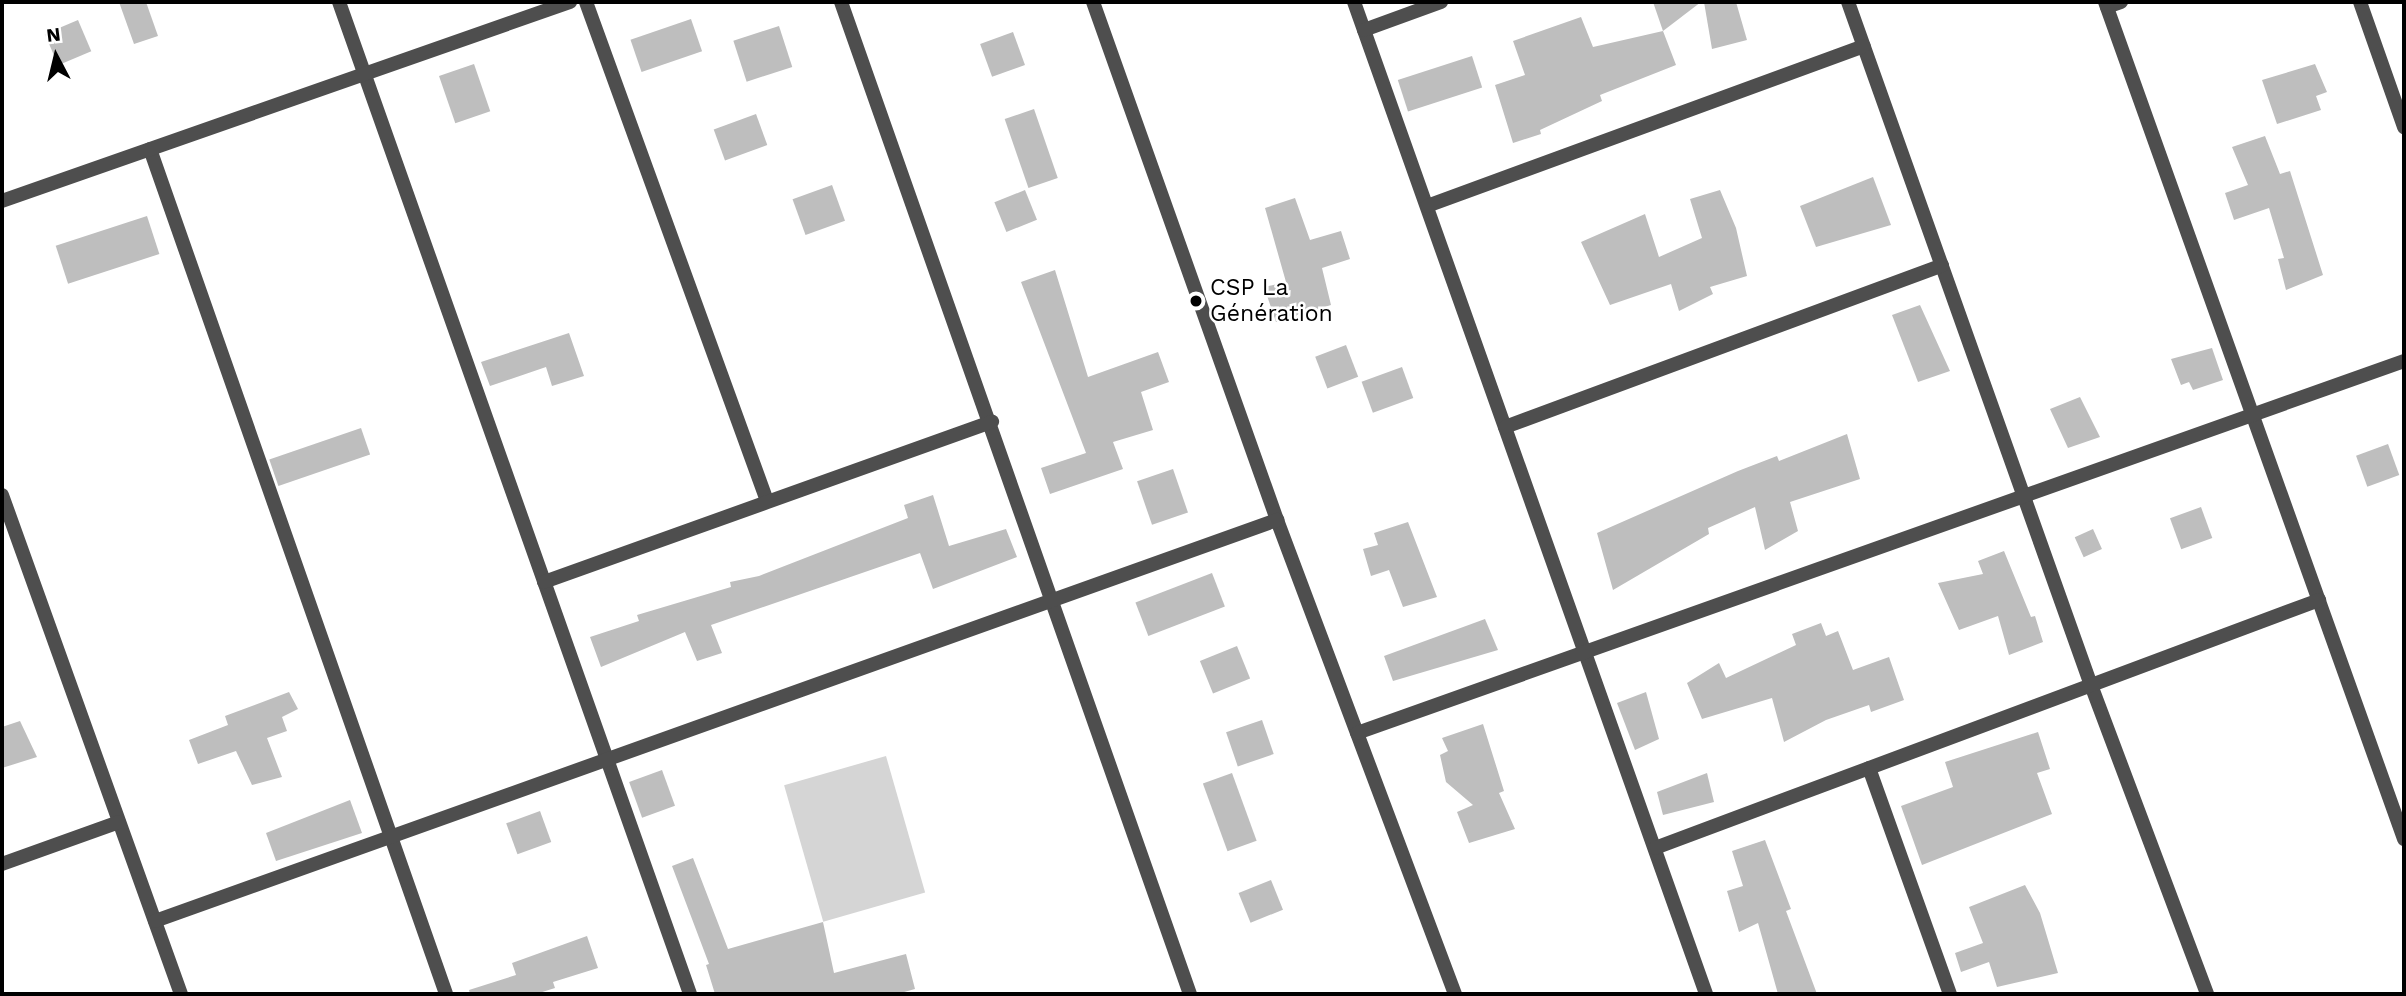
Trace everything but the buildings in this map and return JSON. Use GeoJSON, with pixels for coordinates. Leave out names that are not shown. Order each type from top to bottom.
{"type":"FeatureCollection","features":[{"type":"Feature","properties":{"kind":"street"},"geometry":{"type":"LineString","coordinates":[[338,2],[690,994]]}},
{"type":"Feature","properties":{"kind":"street"},"geometry":{"type":"LineString","coordinates":[[2,201],[570,2]]}},
{"type":"Feature","properties":{"kind":"street"},"geometry":{"type":"LineString","coordinates":[[586,2],[767,501]]}},
{"type":"Feature","properties":{"kind":"street"},"geometry":{"type":"LineString","coordinates":[[841,2],[992,422],[1190,994]]}},
{"type":"Feature","properties":{"kind":"street"},"geometry":{"type":"LineString","coordinates":[[1093,2],[1277,520],[1455,994]]}},
{"type":"Feature","properties":{"kind":"street"},"geometry":{"type":"LineString","coordinates":[[1354,2],[1706,994]]}},
{"type":"Feature","properties":{"kind":"street"},"geometry":{"type":"LineString","coordinates":[[1364,30],[1441,2]]}},
{"type":"Feature","properties":{"kind":"street"},"geometry":{"type":"LineString","coordinates":[[1848,2],[2091,685],[2207,994]]}},
{"type":"Feature","properties":{"kind":"street"},"geometry":{"type":"LineString","coordinates":[[2121,2],[2106,4],[2404,839]]}},
{"type":"Feature","properties":{"kind":"street"},"geometry":{"type":"LineString","coordinates":[[2360,2],[2404,127]]}},
{"type":"Feature","properties":{"kind":"street"},"geometry":{"type":"LineString","coordinates":[[1427,206],[1864,46]]}},
{"type":"Feature","properties":{"kind":"street"},"geometry":{"type":"LineString","coordinates":[[150,149],[388,838],[446,994]]}},
{"type":"Feature","properties":{"kind":"street"},"geometry":{"type":"LineString","coordinates":[[1505,427],[1942,265]]}},
{"type":"Feature","properties":{"kind":"street"},"geometry":{"type":"LineString","coordinates":[[1357,733],[2404,361]]}},
{"type":"Feature","properties":{"kind":"street"},"geometry":{"type":"LineString","coordinates":[[544,582],[992,422]]}},
{"type":"Feature","properties":{"kind":"street"},"geometry":{"type":"LineString","coordinates":[[2,495],[181,994]]}},
{"type":"Feature","properties":{"kind":"street"},"geometry":{"type":"LineString","coordinates":[[155,921],[1054,603],[1277,520]]}},
{"type":"Feature","properties":{"kind":"street"},"geometry":{"type":"LineString","coordinates":[[1655,848],[2319,600]]}},
{"type":"Feature","properties":{"kind":"street"},"geometry":{"type":"LineString","coordinates":[[1869,768],[1950,994]]}},
{"type":"Feature","properties":{"kind":"street"},"geometry":{"type":"LineString","coordinates":[[2,864],[119,822]]}},
{"type":"Feature","properties":{"kind":"shaded area"},"geometry":{"type":"Polygon","coordinates":[[[886,756],[925,892],[823,922],[784,785],[886,756]]]}},
{"type":"Feature","properties":{"kind":"place","name":"CSP La Génération"},"geometry":{"type":"Point","coordinates":[1196,301]}}]}
